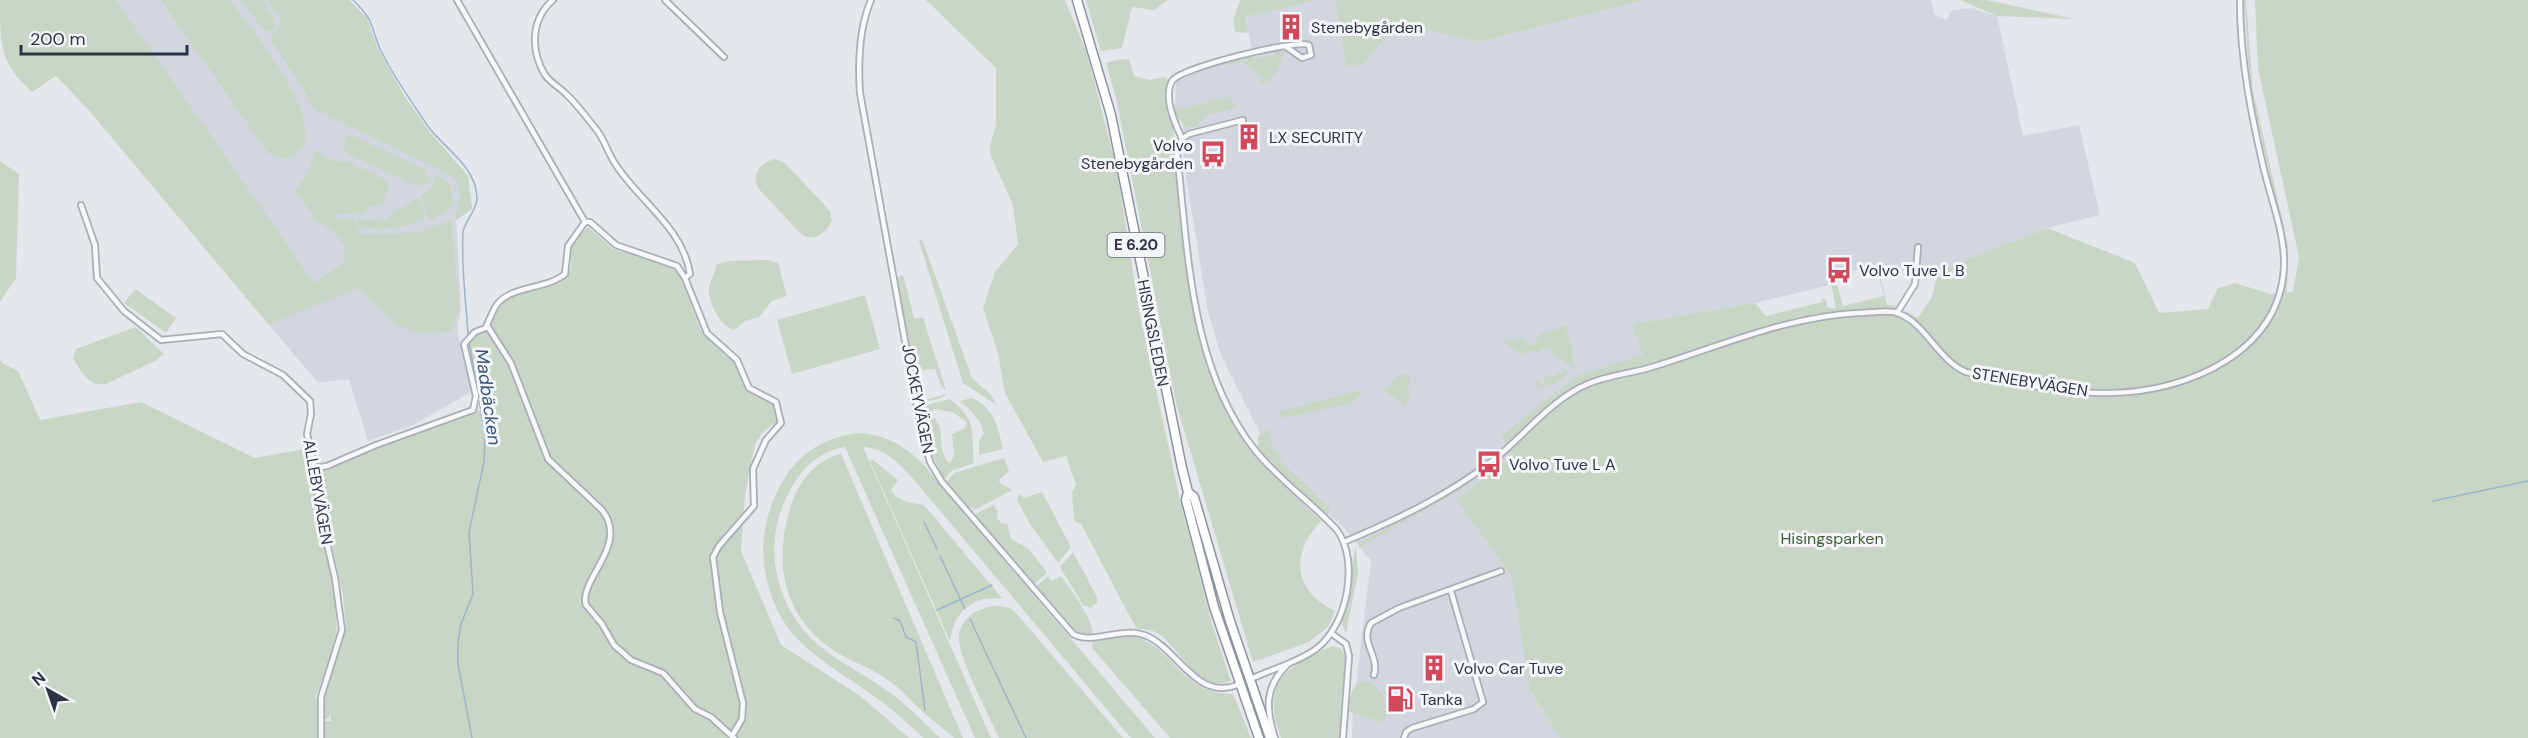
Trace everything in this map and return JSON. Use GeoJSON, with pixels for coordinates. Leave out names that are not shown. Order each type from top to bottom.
{"type":"FeatureCollection","features":[{"type":"Feature","properties":{"kind":"highway","name":"HISINGSLEDEN"},"geometry":{"type":"LineString","coordinates":[[1077,0],[1111,116],[1160,370],[1188,492],[1186,500],[1211,596],[1259,738]]}},
{"type":"Feature","properties":{"kind":"highway","name":"HISINGSLEDEN"},"geometry":{"type":"LineString","coordinates":[[1188,492],[1194,497],[1250,680],[1272,738]]}},
{"type":"Feature","properties":{"kind":"street"},"geometry":{"type":"LineString","coordinates":[[457,0],[585,222],[594,224],[616,245],[672,262],[685,278],[707,333],[737,360],[749,388],[776,402],[781,416],[778,429],[766,440],[753,469],[754,506],[718,546],[713,557],[720,612],[743,703],[742,718],[733,737],[711,717],[695,709],[663,673],[637,663],[614,645],[602,624],[586,605],[586,594],[608,545],[608,519],[595,503],[548,459],[511,363],[493,332],[486,327]]}},
{"type":"Feature","properties":{"kind":"street"},"geometry":{"type":"LineString","coordinates":[[554,0],[542,12],[535,27],[534,36],[542,69],[551,82],[566,94],[592,124],[615,165],[664,220],[687,257],[690,273],[685,278]]}},
{"type":"Feature","properties":{"kind":"street"},"geometry":{"type":"LineString","coordinates":[[665,0],[724,57]]}},
{"type":"Feature","properties":{"kind":"street","name":"JOCKEYVÄGEN"},"geometry":{"type":"LineString","coordinates":[[871,0],[863,29],[860,93],[921,429],[933,467],[971,518],[1072,634],[1085,639],[1125,633],[1144,635],[1160,644],[1191,675],[1205,685],[1222,688],[1241,684],[1289,663],[1314,650],[1331,633]]}},
{"type":"Feature","properties":{"kind":"street","name":"STENEBYVÄGEN"},"geometry":{"type":"LineString","coordinates":[[1897,313],[1915,324],[1946,361],[1966,372],[2089,392],[2126,393],[2168,386],[2217,366],[2249,344],[2266,325],[2275,307],[2282,282],[2284,262],[2282,242],[2247,95],[2240,0]]}},
{"type":"Feature","properties":{"kind":"street"},"geometry":{"type":"LineString","coordinates":[[1182,139],[1171,106],[1170,86],[1175,77],[1187,71],[1285,46],[1303,42],[1309,45],[1311,55],[1302,58],[1285,46]]}},
{"type":"Feature","properties":{"kind":"street"},"geometry":{"type":"LineString","coordinates":[[1243,120],[1189,134],[1182,139],[1177,152],[1186,244],[1205,342],[1222,396],[1255,450],[1326,519],[1344,542],[1349,560],[1348,576],[1339,616],[1331,633],[1346,644],[1349,656],[1343,738]]}},
{"type":"Feature","properties":{"kind":"street","name":"ALLEBYVÄGEN"},"geometry":{"type":"LineString","coordinates":[[81,205],[95,245],[97,278],[124,312],[160,340],[222,334],[243,354],[283,375],[305,394],[310,405],[307,434],[315,468],[319,507],[335,578],[342,630],[321,697],[321,738]]}},
{"type":"Feature","properties":{"kind":"street"},"geometry":{"type":"LineString","coordinates":[[315,468],[327,466],[376,444],[473,410],[476,396],[464,344],[466,339],[486,327],[495,307],[506,297],[540,286],[565,274],[568,246],[585,222]]}},
{"type":"Feature","properties":{"kind":"street"},"geometry":{"type":"LineString","coordinates":[[1344,542],[1406,515],[1464,481],[1508,448],[1563,398],[1588,384],[1652,367],[1722,342],[1784,325],[1831,315],[1897,313],[1915,284],[1918,247]]}},
{"type":"Feature","properties":{"kind":"street"},"geometry":{"type":"LineString","coordinates":[[1374,675],[1374,663],[1366,638],[1371,623],[1399,608],[1501,571]]}},
{"type":"Feature","properties":{"kind":"street"},"geometry":{"type":"LineString","coordinates":[[1404,738],[1406,732],[1412,728],[1474,709],[1483,702],[1451,591]]}},
{"type":"Feature","properties":{"kind":"street"},"geometry":{"type":"LineString","coordinates":[[1272,738],[1268,711],[1269,689],[1279,672],[1289,663]]}},
{"type":"Feature","properties":{"kind":"shaded area"},"geometry":{"type":"Polygon","coordinates":[[[0,0],[349,0],[367,18],[378,49],[405,97],[428,130],[468,176],[472,209],[456,220],[461,307],[457,331],[471,392],[413,425],[368,441],[349,379],[318,383],[88,109],[56,76],[0,0]]]}},
{"type":"Feature","properties":{"kind":"shaded area"},"geometry":{"type":"Polygon","coordinates":[[[1318,0],[1335,0],[1346,66],[1363,65],[1390,32],[1425,29],[1479,42],[1645,0],[1931,0],[1934,14],[1946,20],[1952,10],[1972,8],[1997,16],[2023,136],[2079,125],[2100,215],[2047,228],[1938,271],[1888,270],[1878,265],[1829,277],[1830,285],[1755,303],[1632,324],[1644,355],[1578,375],[1545,498],[1530,690],[1560,738],[1352,738],[1353,710],[1371,561],[1346,530],[1275,463],[1221,355],[1208,312],[1184,164],[1183,123],[1175,111],[1176,72],[1252,50],[1245,17],[1318,0]]]}},
{"type":"Feature","properties":{"kind":"green space"},"geometry":{"type":"Polygon","coordinates":[[[0,0],[116,0],[314,283],[344,262],[344,246],[336,232],[318,223],[296,191],[308,172],[316,149],[324,156],[338,162],[346,161],[389,181],[383,203],[370,206],[364,212],[335,214],[335,219],[355,219],[359,234],[395,234],[418,231],[419,233],[448,220],[451,222],[459,307],[450,332],[418,333],[396,324],[359,288],[268,324],[88,109],[56,76],[32,92],[21,81],[4,52],[0,30],[0,0]]]}},
{"type":"Feature","properties":{"kind":"green space"},"geometry":{"type":"Polygon","coordinates":[[[161,0],[230,0],[288,83],[300,109],[306,131],[301,148],[284,158],[268,153],[161,0]]]}},
{"type":"Feature","properties":{"kind":"green space"},"geometry":{"type":"Polygon","coordinates":[[[242,0],[262,0],[274,19],[275,27],[271,31],[263,30],[242,0]]]}},
{"type":"Feature","properties":{"kind":"green space"},"geometry":{"type":"Polygon","coordinates":[[[267,0],[349,0],[367,18],[378,49],[405,97],[428,130],[468,176],[472,209],[456,220],[460,192],[455,180],[448,173],[313,109],[305,91],[270,39],[281,24],[280,18],[267,0]]]}},
{"type":"Feature","properties":{"kind":"green space"},"geometry":{"type":"Polygon","coordinates":[[[926,0],[1065,0],[1087,53],[1117,170],[1139,311],[1180,500],[1212,624],[1231,681],[1219,683],[1200,676],[1159,634],[1151,630],[1136,628],[1081,524],[1074,521],[1072,492],[1076,485],[1066,456],[1043,462],[1005,393],[998,353],[983,308],[995,272],[1018,244],[1013,205],[991,156],[990,145],[996,126],[996,68],[926,0]]]}},
{"type":"Feature","properties":{"kind":"green space"},"geometry":{"type":"Polygon","coordinates":[[[1086,0],[1168,0],[1154,10],[1132,7],[1122,48],[1101,51],[1086,0]]]}},
{"type":"Feature","properties":{"kind":"green space"},"geometry":{"type":"Polygon","coordinates":[[[1240,0],[1318,0],[1245,17],[1248,33],[1235,32],[1233,20],[1240,0]]]}},
{"type":"Feature","properties":{"kind":"green space"},"geometry":{"type":"Polygon","coordinates":[[[1335,0],[1645,0],[1479,42],[1425,29],[1390,32],[1363,65],[1346,66],[1335,0]]]}},
{"type":"Feature","properties":{"kind":"green space"},"geometry":{"type":"Polygon","coordinates":[[[1960,0],[1987,0],[2074,19],[1997,16],[1960,0]]]}},
{"type":"Feature","properties":{"kind":"green space","name":"Hisingsparken"},"geometry":{"type":"Polygon","coordinates":[[[2244,0],[2246,0],[2253,91],[2288,245],[2287,292],[2293,292],[2299,257],[2258,68],[2255,0],[2528,0],[2528,738],[1560,738],[1530,690],[1512,576],[1457,500],[1514,455],[1512,452],[1472,481],[1510,450],[1501,436],[1578,375],[1643,355],[1632,324],[1755,303],[1766,316],[1822,302],[1822,298],[1826,300],[1827,307],[1836,309],[1830,278],[1835,277],[1843,306],[1884,296],[1878,270],[1887,305],[1896,306],[1918,318],[1932,297],[1938,271],[2047,228],[2135,263],[2159,313],[2208,309],[2218,288],[2235,283],[2271,294],[2284,293],[2286,247],[2250,89],[2244,0]]]}},
{"type":"Feature","properties":{"kind":"green space"},"geometry":{"type":"Polygon","coordinates":[[[1283,49],[1285,51],[1274,77],[1268,82],[1260,83],[1262,78],[1245,62],[1216,67],[1254,56],[1255,59],[1274,55],[1274,51],[1283,49]]]}},
{"type":"Feature","properties":{"kind":"green space"},"geometry":{"type":"Polygon","coordinates":[[[1121,59],[1129,60],[1134,76],[1149,80],[1166,77],[1168,81],[1167,98],[1174,132],[1173,149],[1181,227],[1192,306],[1213,381],[1230,417],[1251,450],[1275,478],[1321,521],[1304,546],[1301,570],[1304,582],[1311,593],[1335,611],[1328,627],[1309,642],[1253,662],[1176,403],[1117,102],[1106,63],[1121,59]]]}},
{"type":"Feature","properties":{"kind":"green space"},"geometry":{"type":"Polygon","coordinates":[[[1228,97],[1235,104],[1234,108],[1206,116],[1194,127],[1185,127],[1175,114],[1174,104],[1178,110],[1228,97]]]}},
{"type":"Feature","properties":{"kind":"green space"},"geometry":{"type":"Polygon","coordinates":[[[348,134],[425,169],[429,181],[418,187],[348,154],[343,146],[348,134]]]}},
{"type":"Feature","properties":{"kind":"green space"},"geometry":{"type":"Polygon","coordinates":[[[775,159],[785,163],[830,211],[832,221],[819,236],[810,238],[801,234],[758,188],[756,178],[759,169],[765,163],[775,159]]]}},
{"type":"Feature","properties":{"kind":"green space"},"geometry":{"type":"Polygon","coordinates":[[[0,161],[19,174],[16,278],[0,302],[0,161]]]}},
{"type":"Feature","properties":{"kind":"green space"},"geometry":{"type":"Polygon","coordinates":[[[436,175],[450,184],[453,200],[447,212],[429,221],[421,196],[432,188],[436,175]]]}},
{"type":"Feature","properties":{"kind":"green space"},"geometry":{"type":"Polygon","coordinates":[[[419,198],[425,218],[416,221],[416,224],[383,229],[358,227],[358,220],[388,220],[394,211],[419,198]]]}},
{"type":"Feature","properties":{"kind":"green space"},"geometry":{"type":"Polygon","coordinates":[[[588,227],[613,249],[672,267],[680,276],[701,331],[734,360],[746,389],[774,404],[779,420],[762,433],[755,444],[745,494],[741,551],[781,645],[859,695],[909,738],[0,738],[0,358],[2,363],[18,371],[40,420],[141,402],[255,458],[304,449],[309,451],[318,516],[334,582],[337,641],[315,698],[319,698],[319,721],[331,721],[330,712],[329,718],[324,719],[326,686],[346,628],[343,595],[325,513],[321,471],[391,441],[496,405],[481,400],[468,340],[489,329],[501,303],[509,296],[559,282],[568,275],[571,268],[570,246],[588,227]]]}},
{"type":"Feature","properties":{"kind":"green space"},"geometry":{"type":"Polygon","coordinates":[[[922,239],[972,378],[991,395],[997,405],[963,383],[919,241],[922,239]]]}},
{"type":"Feature","properties":{"kind":"green space"},"geometry":{"type":"Polygon","coordinates":[[[768,260],[778,263],[787,296],[772,301],[759,317],[745,321],[734,330],[729,328],[719,319],[710,299],[709,287],[717,264],[730,261],[768,260]]]}},
{"type":"Feature","properties":{"kind":"green space"},"geometry":{"type":"Polygon","coordinates":[[[903,275],[914,318],[923,318],[946,390],[942,387],[935,369],[921,370],[917,375],[921,396],[925,400],[947,394],[937,399],[928,401],[921,399],[918,397],[896,277],[903,275]]]}},
{"type":"Feature","properties":{"kind":"green space"},"geometry":{"type":"Polygon","coordinates":[[[135,289],[176,318],[166,333],[124,303],[135,289]]]}},
{"type":"Feature","properties":{"kind":"green space"},"geometry":{"type":"Polygon","coordinates":[[[865,295],[880,349],[792,374],[777,320],[865,295]]]}},
{"type":"Feature","properties":{"kind":"green space"},"geometry":{"type":"Polygon","coordinates":[[[136,327],[164,354],[155,361],[106,384],[90,381],[73,358],[76,349],[136,327]]]}},
{"type":"Feature","properties":{"kind":"green space"},"geometry":{"type":"Polygon","coordinates":[[[1569,327],[1566,332],[1571,341],[1573,368],[1569,372],[1572,367],[1553,354],[1555,351],[1549,347],[1546,351],[1542,348],[1539,352],[1528,351],[1525,355],[1503,342],[1513,339],[1519,342],[1521,339],[1534,346],[1540,334],[1569,327]]]}},
{"type":"Feature","properties":{"kind":"green space"},"geometry":{"type":"Polygon","coordinates":[[[1564,370],[1569,373],[1544,388],[1540,388],[1532,378],[1545,386],[1544,376],[1555,376],[1558,372],[1562,374],[1564,370]]]}},
{"type":"Feature","properties":{"kind":"green space"},"geometry":{"type":"Polygon","coordinates":[[[1407,372],[1412,383],[1408,387],[1410,397],[1404,405],[1386,392],[1385,387],[1391,385],[1398,374],[1406,375],[1407,372]]]}},
{"type":"Feature","properties":{"kind":"green space"},"geometry":{"type":"Polygon","coordinates":[[[1361,390],[1365,392],[1361,393],[1354,402],[1286,418],[1279,414],[1279,411],[1361,390]]]}},
{"type":"Feature","properties":{"kind":"green space"},"geometry":{"type":"Polygon","coordinates":[[[972,398],[990,412],[997,425],[1003,449],[979,455],[979,442],[984,433],[975,415],[960,401],[972,398]]]}},
{"type":"Feature","properties":{"kind":"green space"},"geometry":{"type":"Polygon","coordinates":[[[950,399],[965,414],[971,428],[974,463],[951,471],[944,480],[932,454],[923,406],[950,399]],[[933,409],[933,416],[939,426],[944,456],[950,463],[954,455],[952,434],[965,428],[967,422],[952,412],[933,409]]]}},
{"type":"Feature","properties":{"kind":"green space"},"geometry":{"type":"Polygon","coordinates":[[[1269,429],[1273,451],[1277,450],[1280,461],[1327,505],[1330,509],[1328,515],[1282,475],[1258,448],[1258,436],[1269,429]]]}},
{"type":"Feature","properties":{"kind":"green space"},"geometry":{"type":"Polygon","coordinates":[[[857,433],[885,438],[908,451],[923,464],[1155,738],[1131,738],[910,475],[892,458],[879,450],[863,447],[991,738],[975,738],[845,447],[824,454],[807,466],[794,483],[784,503],[775,542],[778,581],[794,617],[806,633],[829,653],[896,697],[940,738],[923,738],[905,720],[820,658],[792,633],[772,598],[766,576],[763,544],[766,523],[783,480],[799,460],[819,445],[857,433]]]}},
{"type":"Feature","properties":{"kind":"green space"},"geometry":{"type":"Polygon","coordinates":[[[841,454],[963,738],[954,738],[890,681],[833,650],[816,637],[803,622],[794,606],[783,570],[785,532],[792,502],[801,484],[814,468],[831,457],[841,454]]]}},
{"type":"Feature","properties":{"kind":"green space"},"geometry":{"type":"Polygon","coordinates":[[[1004,458],[1009,471],[999,480],[1012,490],[976,509],[965,506],[946,483],[954,473],[1004,458]]]}},
{"type":"Feature","properties":{"kind":"green space"},"geometry":{"type":"Polygon","coordinates":[[[873,460],[898,480],[891,490],[895,496],[907,502],[924,505],[1002,598],[983,599],[964,609],[953,626],[950,641],[870,461],[873,460]]]}},
{"type":"Feature","properties":{"kind":"green space"},"geometry":{"type":"Polygon","coordinates":[[[1467,483],[1469,485],[1359,548],[1359,543],[1435,503],[1467,483]]]}},
{"type":"Feature","properties":{"kind":"green space"},"geometry":{"type":"Polygon","coordinates":[[[1042,492],[1071,547],[1058,563],[1030,524],[1017,500],[1019,494],[1024,498],[1042,492]]]}},
{"type":"Feature","properties":{"kind":"green space"},"geometry":{"type":"Polygon","coordinates":[[[994,505],[998,512],[997,518],[1001,523],[1007,524],[1011,539],[1029,549],[1047,573],[1035,583],[1030,583],[975,517],[977,513],[994,505]]]}},
{"type":"Feature","properties":{"kind":"green space"},"geometry":{"type":"Polygon","coordinates":[[[1356,546],[1358,573],[1346,633],[1341,622],[1356,546]]]}},
{"type":"Feature","properties":{"kind":"green space"},"geometry":{"type":"Polygon","coordinates":[[[1073,552],[1096,595],[1098,602],[1091,608],[1083,605],[1060,567],[1073,552]]]}},
{"type":"Feature","properties":{"kind":"green space"},"geometry":{"type":"Polygon","coordinates":[[[1048,576],[1051,581],[1061,576],[1086,614],[1092,635],[1074,634],[1035,588],[1048,576]]]}},
{"type":"Feature","properties":{"kind":"green space"},"geometry":{"type":"Polygon","coordinates":[[[997,606],[1011,608],[1016,613],[1123,738],[999,738],[969,674],[959,639],[962,625],[971,615],[977,611],[997,606]]]}},
{"type":"Feature","properties":{"kind":"green space"},"geometry":{"type":"Polygon","coordinates":[[[1131,635],[1159,650],[1189,679],[1200,686],[1215,692],[1233,694],[1251,738],[1170,738],[1093,649],[1092,643],[1098,639],[1131,635]]]}},
{"type":"Feature","properties":{"kind":"green space"},"geometry":{"type":"Polygon","coordinates":[[[1332,646],[1340,648],[1345,656],[1340,738],[1281,738],[1275,719],[1274,704],[1275,691],[1281,680],[1289,670],[1301,662],[1332,646]]]}},
{"type":"Feature","properties":{"kind":"green space"},"geometry":{"type":"Polygon","coordinates":[[[1365,681],[1376,687],[1384,698],[1386,710],[1382,722],[1349,712],[1353,689],[1365,681]]]}},
{"type":"Feature","properties":{"kind":"waterway","name":"Madbäcken"},"geometry":{"type":"LineString","coordinates":[[353,0],[369,19],[381,51],[409,98],[434,134],[466,167],[476,187],[476,204],[465,224],[463,233],[463,271],[468,334]]}},
{"type":"Feature","properties":{"kind":"waterway","name":"Madbäcken"},"geometry":{"type":"LineString","coordinates":[[469,342],[485,435],[484,462],[469,532],[473,594],[461,624],[458,644],[458,664],[472,738]]}},
{"type":"Feature","properties":{"kind":"waterway"},"geometry":{"type":"LineString","coordinates":[[2433,501],[2528,481]]}},
{"type":"Feature","properties":{"kind":"waterway"},"geometry":{"type":"LineString","coordinates":[[924,522],[937,549]]}},
{"type":"Feature","properties":{"kind":"waterway"},"geometry":{"type":"LineString","coordinates":[[940,556],[965,609]]}},
{"type":"Feature","properties":{"kind":"waterway"},"geometry":{"type":"LineString","coordinates":[[937,610],[992,585]]}},
{"type":"Feature","properties":{"kind":"waterway"},"geometry":{"type":"LineString","coordinates":[[894,618],[900,621],[906,637],[916,642],[925,710]]}},
{"type":"Feature","properties":{"kind":"waterway"},"geometry":{"type":"LineString","coordinates":[[970,619],[1026,738]]}},
{"type":"Feature","properties":{"kind":"place","name":"Stenebygården"},"geometry":{"type":"Point","coordinates":[1291,27]}},
{"type":"Feature","properties":{"kind":"place","name":"LX SECURITY"},"geometry":{"type":"Point","coordinates":[1249,137]}},
{"type":"Feature","properties":{"kind":"place","name":"Volvo Stenebygården"},"geometry":{"type":"Point","coordinates":[1213,154]}},
{"type":"Feature","properties":{"kind":"place","name":"Volvo Tuve L B"},"geometry":{"type":"Point","coordinates":[1839,270]}},
{"type":"Feature","properties":{"kind":"place","name":"Volvo Tuve L A"},"geometry":{"type":"Point","coordinates":[1489,464]}},
{"type":"Feature","properties":{"kind":"place","name":"Volvo Car Tuve"},"geometry":{"type":"Point","coordinates":[1434,668]}},
{"type":"Feature","properties":{"kind":"place","name":"Tanka"},"geometry":{"type":"Point","coordinates":[1400,699]}}]}
